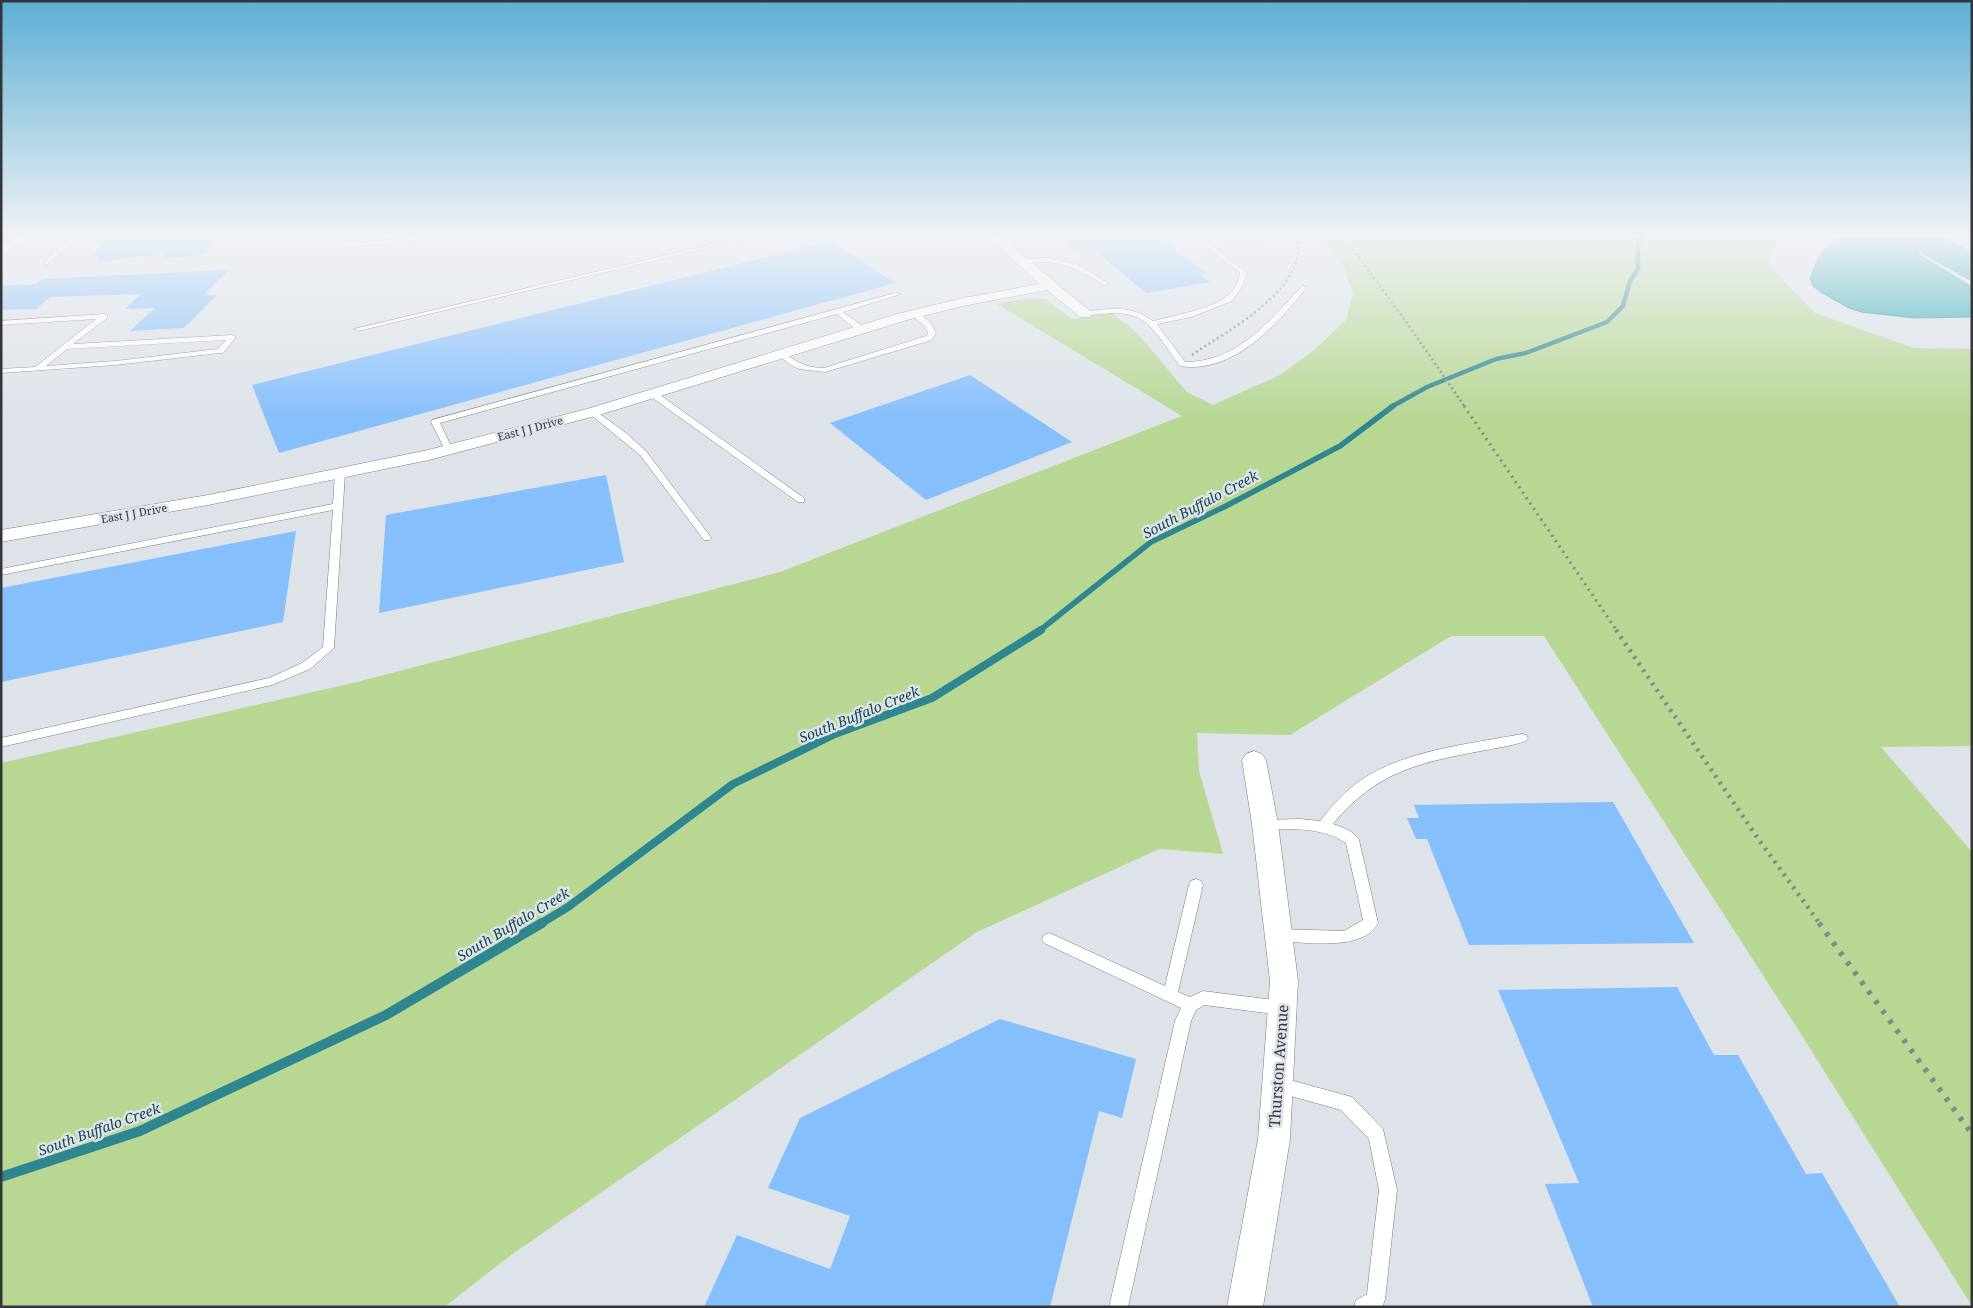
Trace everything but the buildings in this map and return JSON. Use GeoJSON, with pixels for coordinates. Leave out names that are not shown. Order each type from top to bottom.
{"type":"FeatureCollection","features":[{"type":"Feature","properties":{"kind":"street","name":"East J J Drive"},"geometry":{"type":"LineString","coordinates":[[1,536],[208,500],[449,450],[592,412],[915,314],[985,298]]}},
{"type":"Feature","properties":{"kind":"street"},"geometry":{"type":"LineString","coordinates":[[1065,298],[1085,314]]}},
{"type":"Feature","properties":{"kind":"street","name":"Thurston Avenue"},"geometry":{"type":"LineString","coordinates":[[1245,1307],[1274,1140],[1284,981],[1265,824],[1254,760]]}},
{"type":"Feature","properties":{"kind":"lane"},"geometry":{"type":"LineString","coordinates":[[358,329],[490,298]]}},
{"type":"Feature","properties":{"kind":"lane"},"geometry":{"type":"LineString","coordinates":[[449,450],[435,422],[883,298]]}},
{"type":"Feature","properties":{"kind":"lane"},"geometry":{"type":"LineString","coordinates":[[1152,323],[1188,315],[1230,298]]}},
{"type":"Feature","properties":{"kind":"lane"},"geometry":{"type":"LineString","coordinates":[[1085,314],[1120,309],[1140,314],[1152,323],[1183,364],[1192,365],[1222,360],[1235,354],[1293,298]]}},
{"type":"Feature","properties":{"kind":"lane"},"geometry":{"type":"LineString","coordinates":[[838,311],[862,330]]}},
{"type":"Feature","properties":{"kind":"lane"},"geometry":{"type":"LineString","coordinates":[[782,355],[794,365],[812,371],[825,370],[929,338],[932,333],[928,325],[915,314]]}},
{"type":"Feature","properties":{"kind":"lane"},"geometry":{"type":"LineString","coordinates":[[1,324],[104,316],[37,369]]}},
{"type":"Feature","properties":{"kind":"lane"},"geometry":{"type":"LineString","coordinates":[[1,371],[115,363],[220,352],[232,337],[65,347]]}},
{"type":"Feature","properties":{"kind":"lane"},"geometry":{"type":"LineString","coordinates":[[653,394],[801,500]]}},
{"type":"Feature","properties":{"kind":"lane"},"geometry":{"type":"LineString","coordinates":[[592,412],[643,452],[708,538]]}},
{"type":"Feature","properties":{"kind":"lane"},"geometry":{"type":"LineString","coordinates":[[1,743],[272,681],[306,666],[328,648],[340,473]]}},
{"type":"Feature","properties":{"kind":"lane"},"geometry":{"type":"LineString","coordinates":[[1,572],[338,506]]}},
{"type":"Feature","properties":{"kind":"lane"},"geometry":{"type":"LineString","coordinates":[[1324,825],[1342,804],[1370,781],[1403,764],[1522,738]]}},
{"type":"Feature","properties":{"kind":"lane"},"geometry":{"type":"LineString","coordinates":[[1265,824],[1324,825],[1339,830],[1352,840],[1371,923],[1358,932],[1344,937],[1278,934]]}},
{"type":"Feature","properties":{"kind":"lane"},"geometry":{"type":"LineString","coordinates":[[1170,996],[1196,885]]}},
{"type":"Feature","properties":{"kind":"lane"},"geometry":{"type":"LineString","coordinates":[[1049,939],[1170,996],[1187,1013]]}},
{"type":"Feature","properties":{"kind":"lane"},"geometry":{"type":"LineString","coordinates":[[1118,1307],[1187,1013],[1203,998],[1282,1008]]}},
{"type":"Feature","properties":{"kind":"lane"},"geometry":{"type":"LineString","coordinates":[[1277,1085],[1346,1103],[1377,1135],[1388,1190],[1376,1300],[1363,1307]]}},
{"type":"Feature","properties":{"kind":"green space"},"geometry":{"type":"Polygon","coordinates":[[[1028,298],[1045,299],[1072,319],[1112,313],[1137,333],[1187,392],[1213,405],[1280,375],[1313,351],[1346,320],[1352,298],[1801,298],[1815,313],[1914,348],[1972,349],[1972,746],[1881,747],[1972,852],[1972,1306],[1799,1031],[1544,636],[1451,636],[1290,735],[1197,733],[1199,771],[1223,854],[1159,849],[977,932],[511,1255],[444,1307],[1,1307],[1,763],[357,682],[780,572],[1182,416],[997,304],[1028,298]]]}},
{"type":"Feature","properties":{"kind":"water"},"geometry":{"type":"Polygon","coordinates":[[[1831,298],[1972,298],[1972,317],[1914,318],[1861,312],[1831,298]]]}},
{"type":"Feature","properties":{"kind":"waterway","name":"South Buffalo Creek"},"geometry":{"type":"LineString","coordinates":[[1391,407],[1427,387],[1496,359],[1526,353],[1607,322],[1623,306],[1625,298]]}},
{"type":"Feature","properties":{"kind":"waterway","name":"South Buffalo Creek"},"geometry":{"type":"LineString","coordinates":[[1039,631],[1151,542],[1226,506],[1340,446],[1393,406]]}},
{"type":"Feature","properties":{"kind":"waterway","name":"South Buffalo Creek"},"geometry":{"type":"LineString","coordinates":[[540,924],[568,907],[733,784],[835,734],[932,698],[1041,630]]}},
{"type":"Feature","properties":{"kind":"waterway","name":"South Buffalo Creek"},"geometry":{"type":"LineString","coordinates":[[1,1177],[140,1131],[386,1015],[542,923]]}},
{"type":"Feature","properties":{"kind":"railway"},"geometry":{"type":"LineString","coordinates":[[1192,355],[1244,320],[1271,298]]}},
{"type":"Feature","properties":{"kind":"railway"},"geometry":{"type":"LineString","coordinates":[[1389,298],[1465,407]]}},
{"type":"Feature","properties":{"kind":"railway"},"geometry":{"type":"LineString","coordinates":[[1464,406],[1617,631]]}},
{"type":"Feature","properties":{"kind":"railway"},"geometry":{"type":"LineString","coordinates":[[1616,630],[1759,840],[1820,924]]}},
{"type":"Feature","properties":{"kind":"railway"},"geometry":{"type":"LineString","coordinates":[[1819,923],[1972,1134]]}}]}
